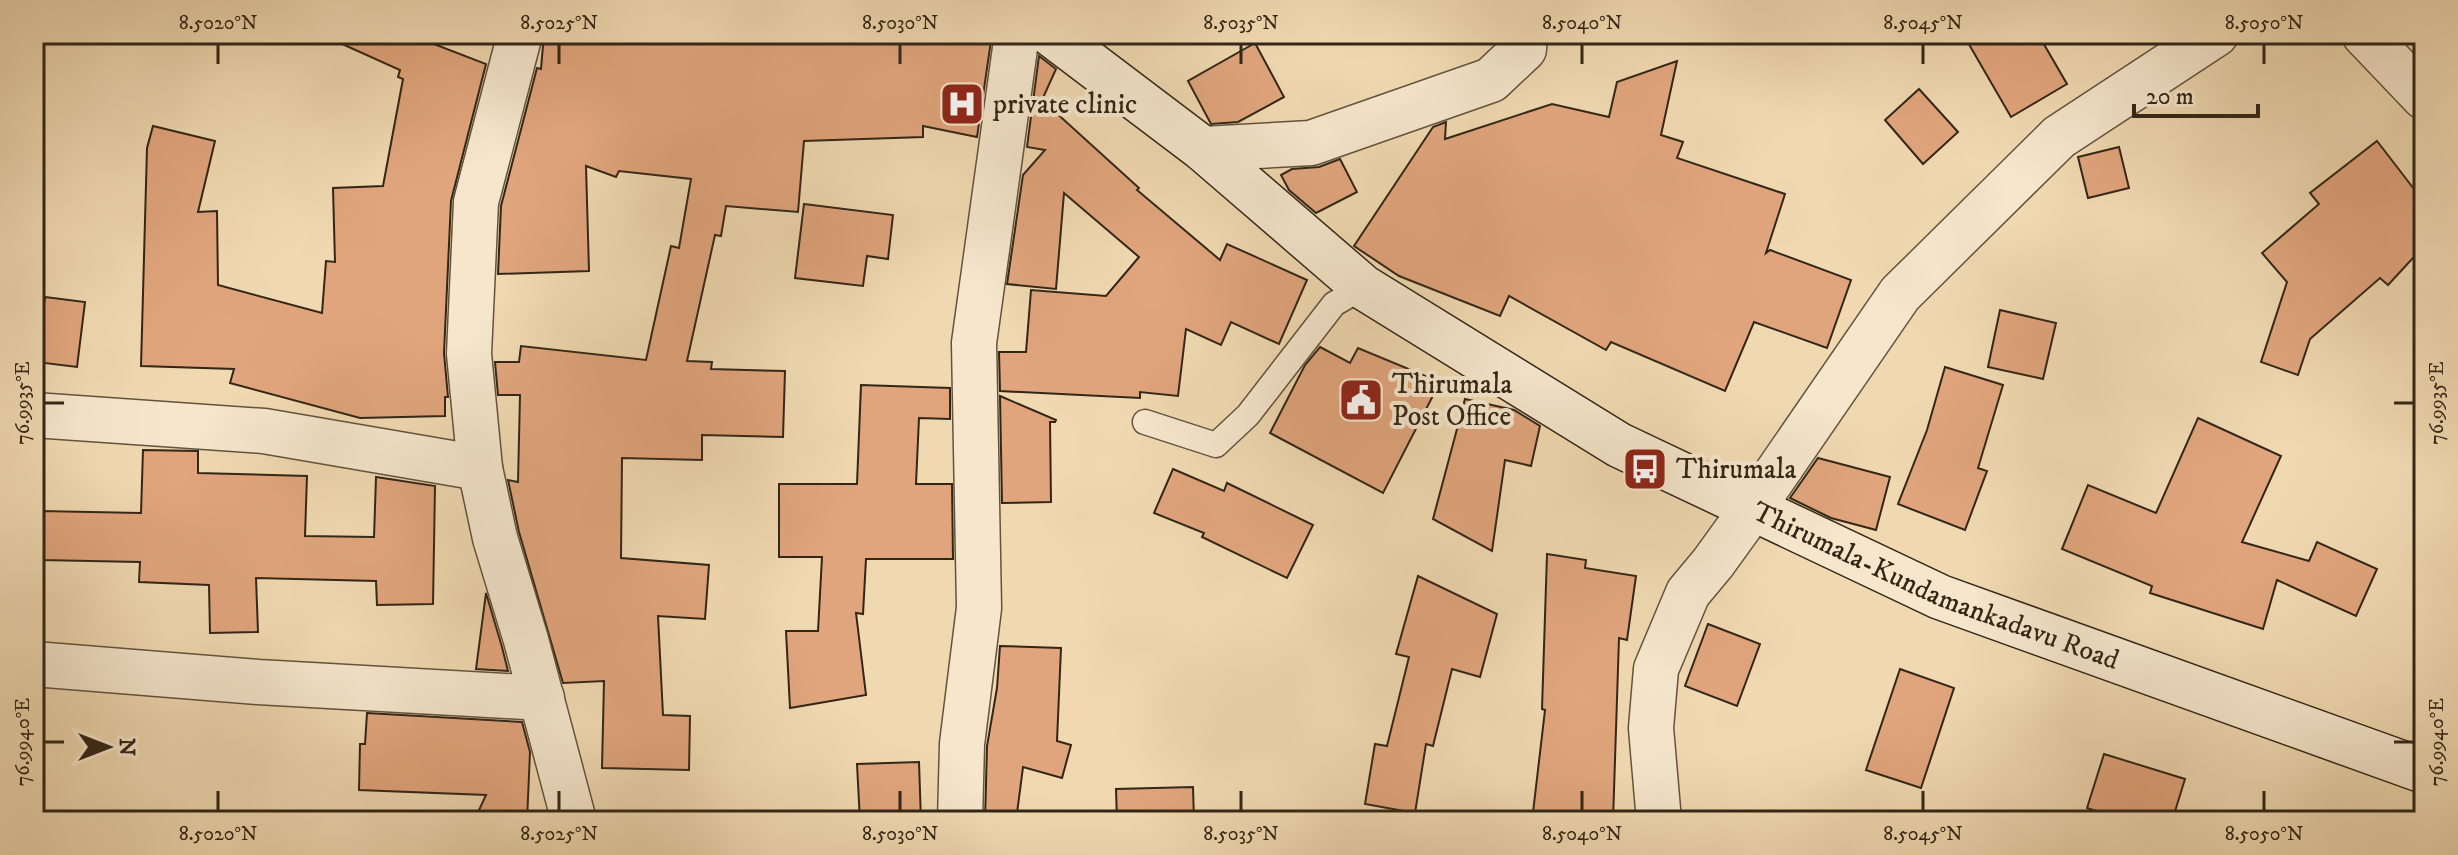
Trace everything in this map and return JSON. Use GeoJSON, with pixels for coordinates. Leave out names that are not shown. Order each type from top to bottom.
{"type":"FeatureCollection","features":[{"type":"Feature","properties":{"kind":"street"},"geometry":{"type":"LineString","coordinates":[[520,34],[476,202],[469,354],[480,468],[495,538],[574,821]]}},
{"type":"Feature","properties":{"kind":"street"},"geometry":{"type":"LineString","coordinates":[[960,821],[962,744],[979,608],[974,343],[1017,34]]}},
{"type":"Feature","properties":{"kind":"street","name":"Thirumala-Kundamankadavu Road"},"geometry":{"type":"LineString","coordinates":[[1051,34],[1203,149],[1363,287],[1619,445],[1940,597],[2424,771]]}},
{"type":"Feature","properties":{"kind":"street"},"geometry":{"type":"LineString","coordinates":[[1203,149],[1311,143],[1491,80],[1524,49],[1525,34]]}},
{"type":"Feature","properties":{"kind":"street"},"geometry":{"type":"LineString","coordinates":[[1659,821],[1651,728],[1656,669],[1688,593],[1752,509],[1900,294],[2059,137],[2216,34]]}},
{"type":"Feature","properties":{"kind":"street"},"geometry":{"type":"LineString","coordinates":[[2364,34],[2424,97]]}},
{"type":"Feature","properties":{"kind":"street"},"geometry":{"type":"LineString","coordinates":[[34,415],[264,431],[480,468]]}},
{"type":"Feature","properties":{"kind":"street"},"geometry":{"type":"LineString","coordinates":[[34,664],[258,682],[542,698]]}},
{"type":"Feature","properties":{"kind":"lane"},"geometry":{"type":"LineString","coordinates":[[1145,422],[1216,445],[1248,415],[1334,304],[1363,287]]}},
{"type":"Feature","properties":{"kind":"building"},"geometry":{"type":"Polygon","coordinates":[[[320,34],[408,34],[486,64],[451,201],[444,353],[448,397],[445,397],[445,416],[360,418],[230,383],[234,369],[141,366],[147,148],[153,126],[215,141],[198,212],[217,211],[218,285],[322,313],[326,261],[335,262],[333,188],[383,186],[403,79],[398,77],[400,70],[320,34]]]}},
{"type":"Feature","properties":{"kind":"building"},"geometry":{"type":"Polygon","coordinates":[[[544,34],[992,34],[977,137],[923,126],[923,137],[804,141],[798,212],[726,206],[721,236],[715,235],[687,361],[712,362],[711,369],[785,371],[783,437],[702,435],[702,460],[622,458],[621,558],[709,565],[705,619],[658,616],[663,715],[690,716],[689,770],[602,768],[604,681],[563,683],[519,532],[508,480],[518,482],[520,395],[498,395],[495,362],[519,362],[521,346],[646,360],[671,246],[679,248],[691,179],[619,171],[616,177],[586,166],[589,271],[498,274],[501,206],[537,68],[541,69],[544,34]]]}},
{"type":"Feature","properties":{"kind":"building"},"geometry":{"type":"Polygon","coordinates":[[[1963,34],[2038,34],[2067,84],[2011,117],[1963,34]]]}},
{"type":"Feature","properties":{"kind":"building"},"geometry":{"type":"Polygon","coordinates":[[[1255,43],[1284,97],[1238,122],[1211,124],[1188,81],[1255,43]]]}},
{"type":"Feature","properties":{"kind":"building"},"geometry":{"type":"Polygon","coordinates":[[[1039,56],[1056,69],[1042,100],[1139,188],[1137,190],[1220,260],[1227,244],[1307,280],[1279,344],[1231,322],[1221,345],[1186,329],[1178,396],[1140,392],[1140,398],[1000,391],[999,352],[1026,352],[1031,290],[1106,296],[1139,257],[1064,193],[1056,289],[1007,284],[1023,175],[1045,150],[1027,147],[1039,56]]]}},
{"type":"Feature","properties":{"kind":"building"},"geometry":{"type":"Polygon","coordinates":[[[1677,61],[1661,135],[1683,142],[1677,158],[1785,194],[1766,253],[1770,250],[1851,280],[1827,348],[1754,322],[1725,391],[1611,342],[1606,350],[1509,296],[1500,316],[1399,276],[1354,246],[1433,127],[1446,122],[1445,139],[1552,104],[1609,117],[1617,82],[1677,61]]]}},
{"type":"Feature","properties":{"kind":"building"},"geometry":{"type":"Polygon","coordinates":[[[1919,89],[1958,132],[1923,164],[1885,120],[1919,89]]]}},
{"type":"Feature","properties":{"kind":"building"},"geometry":{"type":"Polygon","coordinates":[[[2377,141],[2424,202],[2424,246],[2388,285],[2380,278],[2310,339],[2298,375],[2261,362],[2287,282],[2262,253],[2319,204],[2310,193],[2377,141]]]}},
{"type":"Feature","properties":{"kind":"building"},"geometry":{"type":"Polygon","coordinates":[[[2119,147],[2129,188],[2088,198],[2078,157],[2119,147]]]}},
{"type":"Feature","properties":{"kind":"building"},"geometry":{"type":"Polygon","coordinates":[[[1340,159],[1357,192],[1316,213],[1289,190],[1281,175],[1292,169],[1319,167],[1340,159]]]}},
{"type":"Feature","properties":{"kind":"building"},"geometry":{"type":"Polygon","coordinates":[[[804,204],[893,215],[888,259],[867,256],[863,286],[795,278],[804,204]]]}},
{"type":"Feature","properties":{"kind":"building"},"geometry":{"type":"Polygon","coordinates":[[[45,297],[85,302],[77,367],[36,362],[45,297]]]}},
{"type":"Feature","properties":{"kind":"building"},"geometry":{"type":"Polygon","coordinates":[[[2000,310],[2056,323],[2043,379],[1988,367],[2000,310]]]}},
{"type":"Feature","properties":{"kind":"building"},"geometry":{"type":"Polygon","coordinates":[[[1320,347],[1350,363],[1358,348],[1440,382],[1383,493],[1270,433],[1305,365],[1320,347]]]}},
{"type":"Feature","properties":{"kind":"building"},"geometry":{"type":"Polygon","coordinates":[[[1945,367],[2003,385],[1978,468],[1987,471],[1965,530],[1898,504],[1927,430],[1945,367]]]}},
{"type":"Feature","properties":{"kind":"building"},"geometry":{"type":"Polygon","coordinates":[[[861,385],[950,388],[950,419],[919,418],[916,484],[952,484],[953,559],[866,559],[863,614],[856,613],[866,695],[790,708],[786,631],[818,631],[822,557],[779,557],[779,484],[857,484],[861,385]]]}},
{"type":"Feature","properties":{"kind":"building"},"geometry":{"type":"Polygon","coordinates":[[[1000,396],[1056,420],[1050,422],[1051,502],[1002,503],[1000,396]]]}},
{"type":"Feature","properties":{"kind":"building"},"geometry":{"type":"Polygon","coordinates":[[[1465,399],[1514,410],[1540,426],[1531,466],[1505,460],[1492,551],[1433,519],[1465,399]]]}},
{"type":"Feature","properties":{"kind":"building"},"geometry":{"type":"Polygon","coordinates":[[[2198,418],[2281,456],[2242,542],[2309,561],[2317,542],[2377,569],[2356,616],[2277,580],[2263,629],[2150,593],[2152,586],[2062,549],[2088,485],[2156,513],[2198,418]]]}},
{"type":"Feature","properties":{"kind":"building"},"geometry":{"type":"Polygon","coordinates":[[[143,450],[198,451],[198,473],[307,476],[305,536],[374,537],[376,477],[435,486],[433,604],[377,605],[376,581],[256,578],[258,632],[210,633],[209,585],[139,582],[140,562],[40,560],[40,511],[141,513],[143,450]]]}},
{"type":"Feature","properties":{"kind":"building"},"geometry":{"type":"Polygon","coordinates":[[[1818,458],[1890,477],[1876,530],[1831,518],[1790,498],[1818,458]]]}},
{"type":"Feature","properties":{"kind":"building"},"geometry":{"type":"Polygon","coordinates":[[[1173,469],[1224,491],[1227,483],[1313,525],[1287,578],[1202,537],[1204,533],[1154,513],[1173,469]]]}},
{"type":"Feature","properties":{"kind":"building"},"geometry":{"type":"Polygon","coordinates":[[[1547,554],[1586,560],[1585,568],[1636,576],[1627,640],[1619,638],[1613,821],[1532,821],[1545,710],[1542,709],[1547,554]]]}},
{"type":"Feature","properties":{"kind":"building"},"geometry":{"type":"Polygon","coordinates":[[[1418,576],[1497,614],[1480,677],[1452,669],[1433,746],[1426,744],[1415,813],[1365,804],[1375,744],[1387,746],[1409,657],[1396,654],[1418,576]]]}},
{"type":"Feature","properties":{"kind":"building"},"geometry":{"type":"Polygon","coordinates":[[[486,593],[502,647],[508,671],[476,669],[486,593]]]}},
{"type":"Feature","properties":{"kind":"building"},"geometry":{"type":"Polygon","coordinates":[[[1708,624],[1760,644],[1737,706],[1685,686],[1708,624]]]}},
{"type":"Feature","properties":{"kind":"building"},"geometry":{"type":"Polygon","coordinates":[[[1000,646],[1061,648],[1057,741],[1071,745],[1062,778],[1023,767],[1016,821],[985,821],[987,746],[997,688],[1000,646]]]}},
{"type":"Feature","properties":{"kind":"building"},"geometry":{"type":"Polygon","coordinates":[[[1900,669],[1954,688],[1921,788],[1866,770],[1900,669]]]}},
{"type":"Feature","properties":{"kind":"building"},"geometry":{"type":"Polygon","coordinates":[[[367,713],[522,722],[530,752],[527,821],[474,821],[486,795],[359,790],[360,744],[365,744],[367,713]]]}},
{"type":"Feature","properties":{"kind":"building"},"geometry":{"type":"Polygon","coordinates":[[[2104,754],[2185,779],[2172,821],[2127,821],[2087,808],[2104,754]]]}},
{"type":"Feature","properties":{"kind":"building"},"geometry":{"type":"Polygon","coordinates":[[[919,762],[921,821],[860,821],[857,764],[919,762]]]}},
{"type":"Feature","properties":{"kind":"building"},"geometry":{"type":"Polygon","coordinates":[[[1193,787],[1194,821],[1117,821],[1116,789],[1193,787]]]}},
{"type":"Feature","properties":{"kind":"place","name":"private clinic"},"geometry":{"type":"Point","coordinates":[962,104]}},
{"type":"Feature","properties":{"kind":"place","name":"Thirumala Post Office"},"geometry":{"type":"Point","coordinates":[1361,400]}},
{"type":"Feature","properties":{"kind":"place","name":"Thirumala"},"geometry":{"type":"Point","coordinates":[1645,469]}}]}
